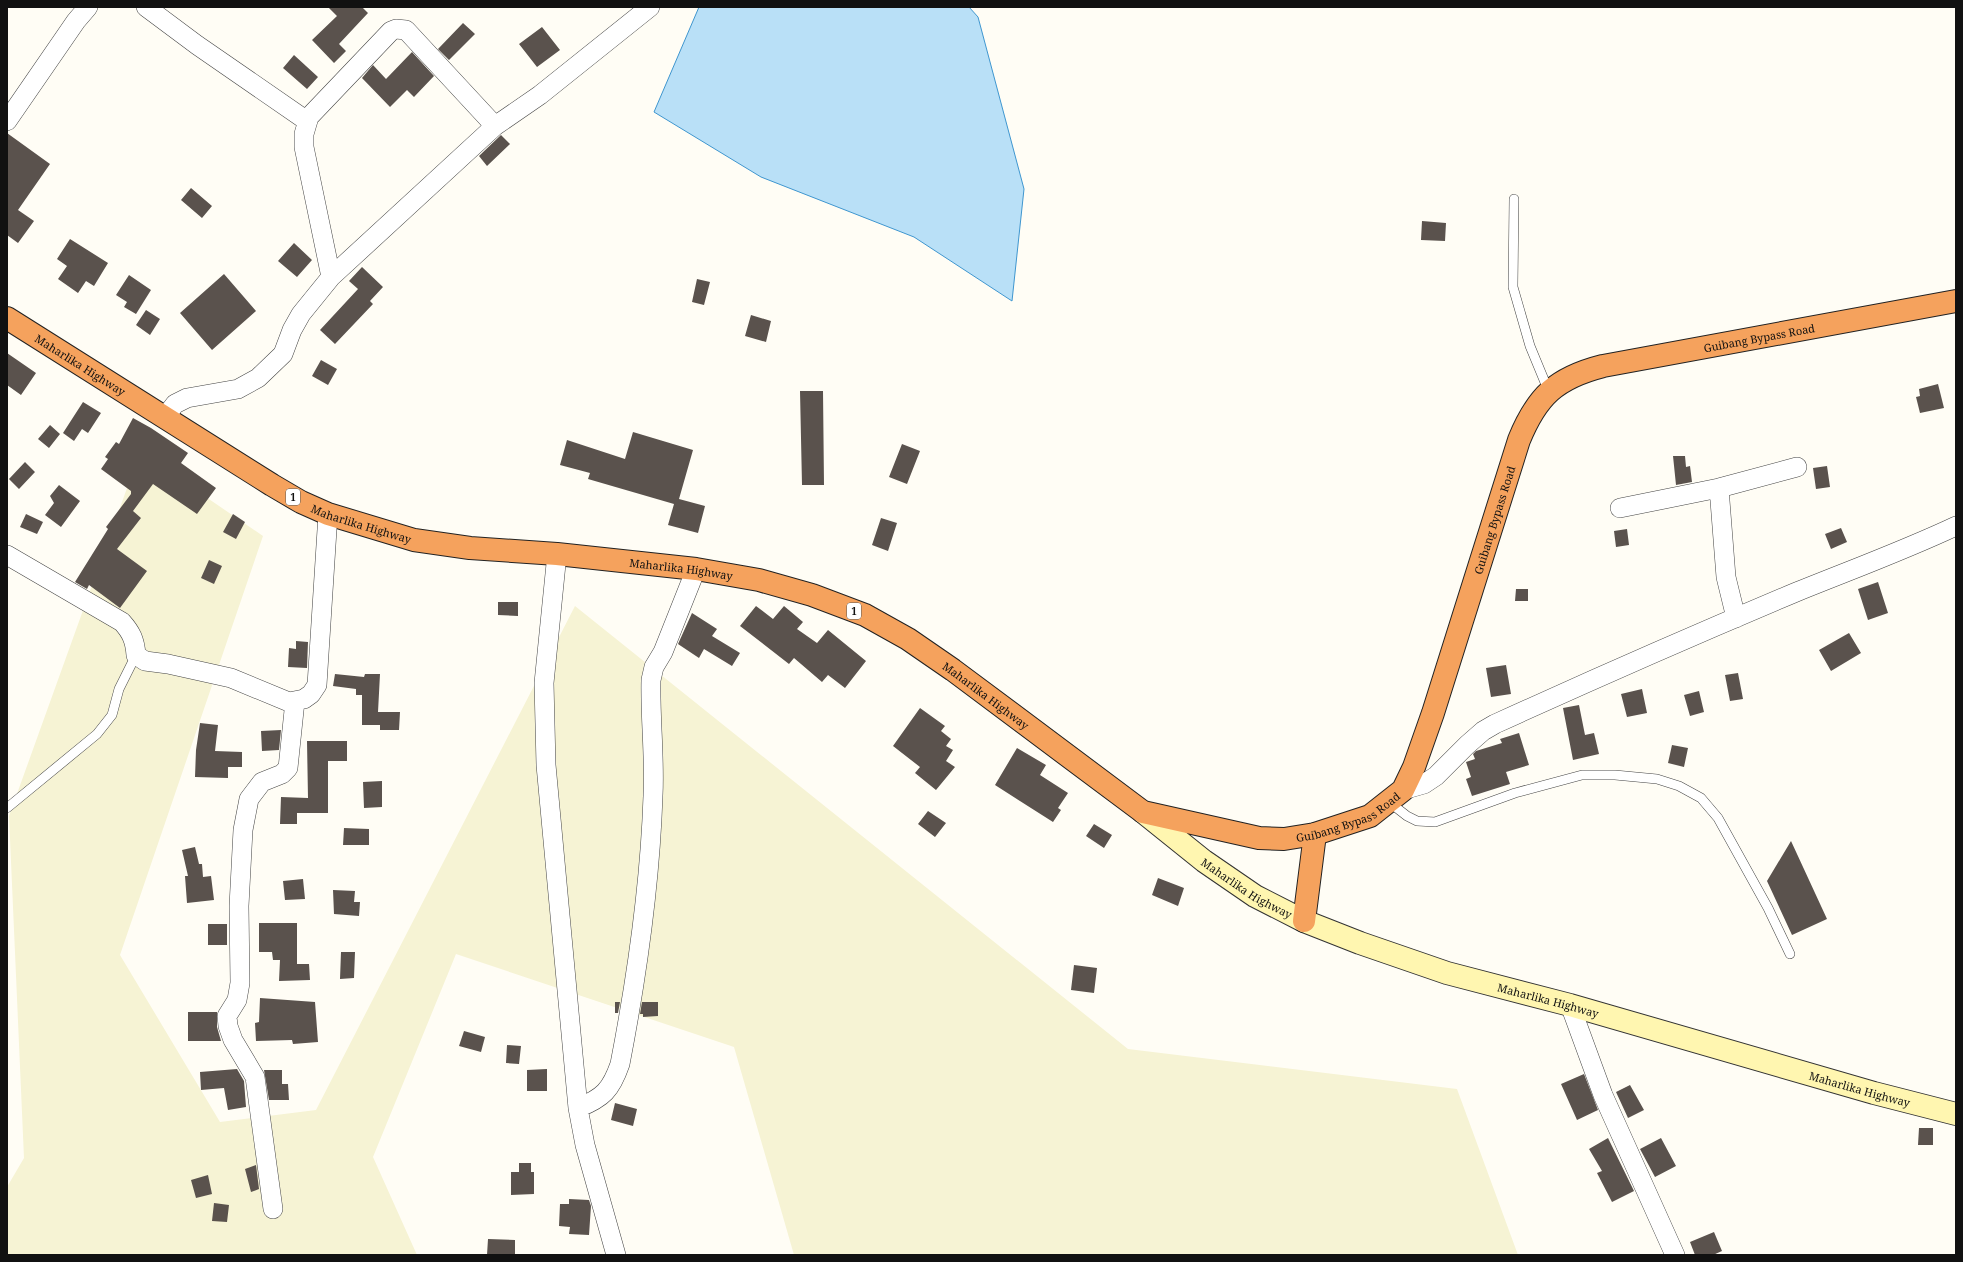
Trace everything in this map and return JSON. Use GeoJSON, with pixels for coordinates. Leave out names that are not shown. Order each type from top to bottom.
{"type":"FeatureCollection","features":[{"type":"Feature","properties":{"kind":"highway","name":"Guibang Bypass Road"},"geometry":{"type":"LineString","coordinates":[[1143,812],[1259,838],[1284,839],[1315,834],[1370,816],[1396,796],[1414,767],[1433,713],[1519,440],[1532,413],[1550,392],[1571,375],[1603,366],[1956,301]]}},
{"type":"Feature","properties":{"kind":"highway","name":"Maharlika Highway"},"geometry":{"type":"LineString","coordinates":[[7,318],[301,502],[328,514],[414,540],[470,548],[557,554],[696,569],[759,580],[812,595],[865,615],[908,640],[953,670],[1143,812]]}},
{"type":"Feature","properties":{"kind":"highway"},"geometry":{"type":"LineString","coordinates":[[1304,921],[1315,834]]}},
{"type":"Feature","properties":{"kind":"main road","name":"Maharlika Highway"},"geometry":{"type":"LineString","coordinates":[[1143,812],[1204,861],[1255,896],[1304,921],[1360,943],[1447,973],[1570,1005],[1874,1093],[1956,1114]]}},
{"type":"Feature","properties":{"kind":"street"},"geometry":{"type":"LineString","coordinates":[[7,121],[76,21],[88,7]]}},
{"type":"Feature","properties":{"kind":"street"},"geometry":{"type":"LineString","coordinates":[[146,7],[197,45],[307,121]]}},
{"type":"Feature","properties":{"kind":"street"},"geometry":{"type":"LineString","coordinates":[[165,418],[175,404],[187,398],[238,388],[258,378],[283,354],[292,330],[301,314],[331,277],[495,126],[540,95],[650,7]]}},
{"type":"Feature","properties":{"kind":"street"},"geometry":{"type":"LineString","coordinates":[[331,277],[304,146],[304,134],[307,121],[345,77],[391,31],[400,28],[406,30],[495,126]]}},
{"type":"Feature","properties":{"kind":"street"},"geometry":{"type":"LineString","coordinates":[[1620,508],[1719,488],[1797,467]]}},
{"type":"Feature","properties":{"kind":"street"},"geometry":{"type":"LineString","coordinates":[[1719,488],[1726,577],[1736,618]]}},
{"type":"Feature","properties":{"kind":"street"},"geometry":{"type":"LineString","coordinates":[[7,555],[122,622],[131,632],[135,643],[136,655],[145,661],[168,664],[231,678],[276,698],[290,702],[304,699],[311,694],[317,685],[328,514]]}},
{"type":"Feature","properties":{"kind":"street"},"geometry":{"type":"LineString","coordinates":[[1396,796],[1424,784],[1436,776],[1472,740],[1495,724],[1736,618],[1956,526]]}},
{"type":"Feature","properties":{"kind":"street"},"geometry":{"type":"LineString","coordinates":[[557,554],[544,683],[546,765],[578,1108],[585,1145],[616,1255]]}},
{"type":"Feature","properties":{"kind":"street"},"geometry":{"type":"LineString","coordinates":[[578,1108],[598,1100],[608,1090],[620,1064],[638,961],[653,803],[651,680],[654,667],[663,652],[696,569]]}},
{"type":"Feature","properties":{"kind":"street"},"geometry":{"type":"LineString","coordinates":[[273,1209],[255,1077],[233,1040],[228,1026],[228,1016],[237,1000],[240,983],[239,906],[244,830],[249,799],[262,782],[282,774],[288,768],[295,701]]}},
{"type":"Feature","properties":{"kind":"street"},"geometry":{"type":"LineString","coordinates":[[1570,1005],[1603,1095],[1675,1255]]}},
{"type":"Feature","properties":{"kind":"lane"},"geometry":{"type":"LineString","coordinates":[[1514,200],[1513,287],[1528,340],[1550,392]]}},
{"type":"Feature","properties":{"kind":"lane"},"geometry":{"type":"LineString","coordinates":[[7,808],[97,734],[112,715],[120,689],[136,655]]}},
{"type":"Feature","properties":{"kind":"lane"},"geometry":{"type":"LineString","coordinates":[[1396,796],[1408,816],[1417,820],[1435,822],[1515,793],[1582,775],[1615,775],[1657,779],[1679,786],[1701,798],[1718,818],[1768,908],[1790,954]]}},
{"type":"Feature","properties":{"kind":"shaded area"},"geometry":{"type":"Polygon","coordinates":[[[140,452],[263,536],[120,955],[220,1122],[316,1110],[575,606],[1128,1049],[1457,1089],[1518,1255],[794,1255],[734,1047],[456,954],[373,1157],[417,1255],[7,1255],[7,1187],[24,1158],[9,816],[140,452]]]}},
{"type":"Feature","properties":{"kind":"water"},"geometry":{"type":"Polygon","coordinates":[[[699,7],[969,7],[978,17],[1024,189],[1012,301],[914,237],[761,177],[654,112],[699,7]]]}},
{"type":"Feature","properties":{"kind":"building"},"geometry":{"type":"Polygon","coordinates":[[[328,7],[362,7],[368,13],[339,44],[346,51],[334,63],[312,40],[337,16],[328,7]]]}},
{"type":"Feature","properties":{"kind":"building"},"geometry":{"type":"Polygon","coordinates":[[[463,23],[475,34],[449,60],[438,49],[463,23]]]}},
{"type":"Feature","properties":{"kind":"building"},"geometry":{"type":"Polygon","coordinates":[[[542,27],[560,50],[537,67],[519,44],[542,27]]]}},
{"type":"Feature","properties":{"kind":"building"},"geometry":{"type":"Polygon","coordinates":[[[412,52],[434,76],[414,97],[407,90],[390,107],[362,78],[373,65],[386,79],[412,52]]]}},
{"type":"Feature","properties":{"kind":"building"},"geometry":{"type":"Polygon","coordinates":[[[294,55],[318,77],[307,89],[283,68],[294,55]]]}},
{"type":"Feature","properties":{"kind":"building"},"geometry":{"type":"Polygon","coordinates":[[[7,133],[50,164],[18,210],[34,221],[18,243],[7,235],[7,133]]]}},
{"type":"Feature","properties":{"kind":"building"},"geometry":{"type":"Polygon","coordinates":[[[501,135],[510,144],[487,166],[479,156],[501,135]]]}},
{"type":"Feature","properties":{"kind":"building"},"geometry":{"type":"Polygon","coordinates":[[[191,188],[212,206],[202,218],[181,200],[191,188]]]}},
{"type":"Feature","properties":{"kind":"building"},"geometry":{"type":"Polygon","coordinates":[[[1422,221],[1446,223],[1445,241],[1421,240],[1422,221]]]}},
{"type":"Feature","properties":{"kind":"building"},"geometry":{"type":"Polygon","coordinates":[[[70,239],[108,263],[94,286],[86,281],[78,293],[58,279],[67,266],[57,259],[70,239]]]}},
{"type":"Feature","properties":{"kind":"building"},"geometry":{"type":"Polygon","coordinates":[[[294,243],[312,260],[297,277],[278,261],[294,243]]]}},
{"type":"Feature","properties":{"kind":"building"},"geometry":{"type":"Polygon","coordinates":[[[362,267],[383,287],[370,301],[373,304],[335,344],[320,330],[358,289],[349,281],[362,267]]]}},
{"type":"Feature","properties":{"kind":"building"},"geometry":{"type":"Polygon","coordinates":[[[224,274],[256,311],[212,350],[180,313],[224,274]]]}},
{"type":"Feature","properties":{"kind":"building"},"geometry":{"type":"Polygon","coordinates":[[[129,275],[151,290],[136,314],[124,307],[127,302],[116,295],[129,275]]]}},
{"type":"Feature","properties":{"kind":"building"},"geometry":{"type":"Polygon","coordinates":[[[697,279],[710,282],[704,305],[692,302],[697,279]]]}},
{"type":"Feature","properties":{"kind":"building"},"geometry":{"type":"Polygon","coordinates":[[[146,310],[160,319],[150,335],[136,325],[146,310]]]}},
{"type":"Feature","properties":{"kind":"building"},"geometry":{"type":"Polygon","coordinates":[[[751,315],[771,321],[766,342],[745,336],[751,315]]]}},
{"type":"Feature","properties":{"kind":"building"},"geometry":{"type":"Polygon","coordinates":[[[7,353],[36,373],[21,395],[7,385],[7,353]]]}},
{"type":"Feature","properties":{"kind":"building"},"geometry":{"type":"Polygon","coordinates":[[[321,360],[337,369],[328,385],[312,376],[321,360]]]}},
{"type":"Feature","properties":{"kind":"building"},"geometry":{"type":"Polygon","coordinates":[[[1938,384],[1944,408],[1920,413],[1916,397],[1920,396],[1919,389],[1938,384]]]}},
{"type":"Feature","properties":{"kind":"building"},"geometry":{"type":"Polygon","coordinates":[[[800,391],[823,391],[824,485],[802,485],[800,391]]]}},
{"type":"Feature","properties":{"kind":"building"},"geometry":{"type":"Polygon","coordinates":[[[83,402],[101,413],[88,433],[82,429],[74,441],[63,433],[83,402]]]}},
{"type":"Feature","properties":{"kind":"building"},"geometry":{"type":"Polygon","coordinates":[[[133,418],[151,428],[188,453],[181,463],[216,488],[197,514],[153,484],[133,511],[141,518],[117,549],[147,571],[120,608],[89,585],[87,589],[75,582],[108,529],[106,527],[131,494],[131,491],[101,469],[108,459],[105,457],[116,442],[119,444],[133,418]]]}},
{"type":"Feature","properties":{"kind":"building"},"geometry":{"type":"Polygon","coordinates":[[[50,425],[60,434],[49,448],[38,439],[50,425]]]}},
{"type":"Feature","properties":{"kind":"building"},"geometry":{"type":"Polygon","coordinates":[[[633,432],[693,450],[679,499],[705,506],[698,533],[668,525],[674,504],[588,479],[590,473],[560,465],[567,440],[625,459],[633,432]]]}},
{"type":"Feature","properties":{"kind":"building"},"geometry":{"type":"Polygon","coordinates":[[[902,444],[920,451],[907,484],[889,477],[902,444]]]}},
{"type":"Feature","properties":{"kind":"building"},"geometry":{"type":"Polygon","coordinates":[[[1673,456],[1685,456],[1686,467],[1690,466],[1692,482],[1676,485],[1673,456]]]}},
{"type":"Feature","properties":{"kind":"building"},"geometry":{"type":"Polygon","coordinates":[[[25,462],[35,472],[19,489],[9,479],[25,462]]]}},
{"type":"Feature","properties":{"kind":"building"},"geometry":{"type":"Polygon","coordinates":[[[1827,466],[1830,487],[1816,489],[1813,468],[1827,466]]]}},
{"type":"Feature","properties":{"kind":"building"},"geometry":{"type":"Polygon","coordinates":[[[59,485],[80,501],[61,527],[45,515],[54,503],[50,496],[59,485]]]}},
{"type":"Feature","properties":{"kind":"building"},"geometry":{"type":"Polygon","coordinates":[[[26,514],[43,522],[37,534],[20,527],[26,514]]]}},
{"type":"Feature","properties":{"kind":"building"},"geometry":{"type":"Polygon","coordinates":[[[233,514],[245,522],[236,539],[223,532],[233,514]]]}},
{"type":"Feature","properties":{"kind":"building"},"geometry":{"type":"Polygon","coordinates":[[[881,518],[897,523],[888,551],[872,545],[881,518]]]}},
{"type":"Feature","properties":{"kind":"building"},"geometry":{"type":"Polygon","coordinates":[[[1841,528],[1847,542],[1831,549],[1825,534],[1841,528]]]}},
{"type":"Feature","properties":{"kind":"building"},"geometry":{"type":"Polygon","coordinates":[[[1627,529],[1629,545],[1616,547],[1614,531],[1627,529]]]}},
{"type":"Feature","properties":{"kind":"building"},"geometry":{"type":"Polygon","coordinates":[[[209,560],[222,566],[214,584],[201,578],[209,560]]]}},
{"type":"Feature","properties":{"kind":"building"},"geometry":{"type":"Polygon","coordinates":[[[1878,582],[1888,613],[1868,620],[1858,589],[1878,582]]]}},
{"type":"Feature","properties":{"kind":"building"},"geometry":{"type":"Polygon","coordinates":[[[1516,589],[1528,589],[1528,601],[1515,601],[1516,589]]]}},
{"type":"Feature","properties":{"kind":"building"},"geometry":{"type":"Polygon","coordinates":[[[498,602],[518,602],[518,616],[498,615],[498,602]]]}},
{"type":"Feature","properties":{"kind":"building"},"geometry":{"type":"Polygon","coordinates":[[[756,606],[773,619],[784,606],[803,622],[797,629],[817,643],[828,630],[866,661],[845,688],[828,675],[822,682],[794,658],[789,664],[740,626],[756,606]]]}},
{"type":"Feature","properties":{"kind":"building"},"geometry":{"type":"Polygon","coordinates":[[[692,613],[717,629],[712,636],[740,653],[732,666],[704,649],[699,658],[678,644],[692,613]]]}},
{"type":"Feature","properties":{"kind":"building"},"geometry":{"type":"Polygon","coordinates":[[[1849,633],[1861,653],[1831,671],[1819,650],[1849,633]]]}},
{"type":"Feature","properties":{"kind":"building"},"geometry":{"type":"Polygon","coordinates":[[[296,641],[308,642],[307,668],[288,667],[289,648],[296,649],[296,641]]]}},
{"type":"Feature","properties":{"kind":"building"},"geometry":{"type":"Polygon","coordinates":[[[1506,665],[1511,694],[1491,697],[1486,668],[1506,665]]]}},
{"type":"Feature","properties":{"kind":"building"},"geometry":{"type":"Polygon","coordinates":[[[1738,673],[1743,699],[1730,701],[1725,675],[1738,673]]]}},
{"type":"Feature","properties":{"kind":"building"},"geometry":{"type":"Polygon","coordinates":[[[335,674],[364,677],[365,674],[380,674],[378,712],[400,712],[399,730],[380,730],[380,725],[362,725],[362,695],[356,695],[356,689],[333,686],[335,674]]]}},
{"type":"Feature","properties":{"kind":"building"},"geometry":{"type":"Polygon","coordinates":[[[1642,689],[1647,713],[1627,717],[1621,694],[1642,689]]]}},
{"type":"Feature","properties":{"kind":"building"},"geometry":{"type":"Polygon","coordinates":[[[1699,691],[1704,712],[1690,716],[1684,695],[1699,691]]]}},
{"type":"Feature","properties":{"kind":"building"},"geometry":{"type":"Polygon","coordinates":[[[1579,705],[1585,735],[1594,733],[1599,754],[1573,760],[1563,708],[1579,705]]]}},
{"type":"Feature","properties":{"kind":"building"},"geometry":{"type":"Polygon","coordinates":[[[920,708],[945,726],[941,731],[951,739],[946,746],[953,750],[946,761],[955,767],[936,790],[915,773],[920,767],[893,746],[920,708]]]}},
{"type":"Feature","properties":{"kind":"building"},"geometry":{"type":"Polygon","coordinates":[[[200,723],[218,725],[215,751],[242,752],[242,767],[228,767],[228,778],[195,777],[196,750],[200,723]]]}},
{"type":"Feature","properties":{"kind":"building"},"geometry":{"type":"Polygon","coordinates":[[[281,730],[279,750],[262,751],[261,731],[281,730]]]}},
{"type":"Feature","properties":{"kind":"building"},"geometry":{"type":"Polygon","coordinates":[[[1519,733],[1529,765],[1506,772],[1510,784],[1472,796],[1466,779],[1471,777],[1466,762],[1475,759],[1473,754],[1476,751],[1502,743],[1500,739],[1519,733]]]}},
{"type":"Feature","properties":{"kind":"building"},"geometry":{"type":"Polygon","coordinates":[[[307,741],[347,741],[347,761],[328,761],[328,813],[297,813],[297,824],[280,824],[281,797],[308,798],[307,741]]]}},
{"type":"Feature","properties":{"kind":"building"},"geometry":{"type":"Polygon","coordinates":[[[1672,745],[1688,748],[1684,767],[1668,763],[1672,745]]]}},
{"type":"Feature","properties":{"kind":"building"},"geometry":{"type":"Polygon","coordinates":[[[1017,748],[1046,765],[1040,775],[1068,793],[1058,808],[1061,810],[1053,822],[995,785],[1017,748]]]}},
{"type":"Feature","properties":{"kind":"building"},"geometry":{"type":"Polygon","coordinates":[[[382,781],[382,807],[364,808],[363,782],[382,781]]]}},
{"type":"Feature","properties":{"kind":"building"},"geometry":{"type":"Polygon","coordinates":[[[928,811],[946,823],[935,837],[918,824],[928,811]]]}},
{"type":"Feature","properties":{"kind":"building"},"geometry":{"type":"Polygon","coordinates":[[[1094,824],[1112,835],[1104,848],[1086,836],[1094,824]]]}},
{"type":"Feature","properties":{"kind":"building"},"geometry":{"type":"Polygon","coordinates":[[[344,828],[369,829],[369,845],[343,845],[344,828]]]}},
{"type":"Feature","properties":{"kind":"building"},"geometry":{"type":"Polygon","coordinates":[[[1791,841],[1827,919],[1792,935],[1767,881],[1791,841]]]}},
{"type":"Feature","properties":{"kind":"building"},"geometry":{"type":"Polygon","coordinates":[[[195,847],[199,864],[202,864],[203,877],[211,876],[214,900],[187,903],[185,876],[188,876],[182,850],[195,847]]]}},
{"type":"Feature","properties":{"kind":"building"},"geometry":{"type":"Polygon","coordinates":[[[1158,878],[1184,888],[1178,906],[1152,895],[1158,878]]]}},
{"type":"Feature","properties":{"kind":"building"},"geometry":{"type":"Polygon","coordinates":[[[303,879],[305,899],[285,900],[283,881],[303,879]]]}},
{"type":"Feature","properties":{"kind":"building"},"geometry":{"type":"Polygon","coordinates":[[[333,890],[355,891],[354,902],[360,902],[359,916],[334,914],[333,890]]]}},
{"type":"Feature","properties":{"kind":"building"},"geometry":{"type":"Polygon","coordinates":[[[259,923],[297,923],[297,964],[309,964],[310,980],[279,981],[280,960],[273,960],[272,952],[259,952],[259,923]]]}},
{"type":"Feature","properties":{"kind":"building"},"geometry":{"type":"Polygon","coordinates":[[[208,924],[227,924],[227,945],[208,945],[208,924]]]}},
{"type":"Feature","properties":{"kind":"building"},"geometry":{"type":"Polygon","coordinates":[[[341,952],[355,952],[354,978],[340,979],[341,952]]]}},
{"type":"Feature","properties":{"kind":"building"},"geometry":{"type":"Polygon","coordinates":[[[1074,965],[1097,968],[1094,993],[1071,990],[1074,965]]]}},
{"type":"Feature","properties":{"kind":"building"},"geometry":{"type":"Polygon","coordinates":[[[260,998],[315,1002],[318,1042],[293,1044],[292,1040],[256,1041],[255,1023],[259,1022],[260,998]]]}},
{"type":"Feature","properties":{"kind":"building"},"geometry":{"type":"Polygon","coordinates":[[[615,1002],[620,1002],[618,1013],[615,1013],[615,1002]]]}},
{"type":"Feature","properties":{"kind":"building"},"geometry":{"type":"Polygon","coordinates":[[[642,1002],[658,1002],[658,1016],[643,1017],[643,1014],[640,1014],[642,1002]]]}},
{"type":"Feature","properties":{"kind":"building"},"geometry":{"type":"Polygon","coordinates":[[[188,1012],[217,1012],[217,1027],[221,1041],[188,1041],[188,1012]]]}},
{"type":"Feature","properties":{"kind":"building"},"geometry":{"type":"Polygon","coordinates":[[[464,1031],[485,1037],[481,1052],[459,1046],[464,1031]]]}},
{"type":"Feature","properties":{"kind":"building"},"geometry":{"type":"Polygon","coordinates":[[[507,1045],[521,1046],[519,1064],[506,1063],[507,1045]]]}},
{"type":"Feature","properties":{"kind":"building"},"geometry":{"type":"Polygon","coordinates":[[[237,1069],[244,1081],[246,1107],[228,1110],[224,1088],[201,1090],[200,1072],[237,1069]]]}},
{"type":"Feature","properties":{"kind":"building"},"geometry":{"type":"Polygon","coordinates":[[[547,1069],[547,1091],[527,1091],[527,1070],[547,1069]]]}},
{"type":"Feature","properties":{"kind":"building"},"geometry":{"type":"Polygon","coordinates":[[[264,1070],[282,1070],[282,1084],[288,1084],[289,1100],[269,1100],[264,1070]]]}},
{"type":"Feature","properties":{"kind":"building"},"geometry":{"type":"Polygon","coordinates":[[[1584,1074],[1598,1110],[1577,1120],[1561,1084],[1584,1074]]]}},
{"type":"Feature","properties":{"kind":"building"},"geometry":{"type":"Polygon","coordinates":[[[1630,1085],[1644,1110],[1628,1118],[1616,1092],[1630,1085]]]}},
{"type":"Feature","properties":{"kind":"building"},"geometry":{"type":"Polygon","coordinates":[[[615,1103],[637,1109],[633,1126],[611,1120],[615,1103]]]}},
{"type":"Feature","properties":{"kind":"building"},"geometry":{"type":"Polygon","coordinates":[[[1919,1128],[1933,1128],[1933,1145],[1918,1145],[1919,1128]]]}},
{"type":"Feature","properties":{"kind":"building"},"geometry":{"type":"Polygon","coordinates":[[[1608,1138],[1634,1191],[1612,1202],[1597,1173],[1602,1171],[1589,1149],[1608,1138]]]}},
{"type":"Feature","properties":{"kind":"building"},"geometry":{"type":"Polygon","coordinates":[[[1661,1138],[1676,1166],[1655,1177],[1640,1149],[1661,1138]]]}},
{"type":"Feature","properties":{"kind":"building"},"geometry":{"type":"Polygon","coordinates":[[[519,1163],[531,1163],[531,1172],[534,1172],[534,1194],[511,1195],[511,1172],[519,1172],[519,1163]]]}},
{"type":"Feature","properties":{"kind":"building"},"geometry":{"type":"Polygon","coordinates":[[[256,1165],[259,1189],[251,1192],[245,1169],[256,1165]]]}},
{"type":"Feature","properties":{"kind":"building"},"geometry":{"type":"Polygon","coordinates":[[[208,1175],[212,1194],[196,1198],[191,1180],[208,1175]]]}},
{"type":"Feature","properties":{"kind":"building"},"geometry":{"type":"Polygon","coordinates":[[[569,1199],[589,1200],[591,1206],[589,1235],[569,1234],[570,1227],[559,1226],[560,1204],[569,1204],[569,1199]]]}},
{"type":"Feature","properties":{"kind":"building"},"geometry":{"type":"Polygon","coordinates":[[[214,1203],[229,1205],[227,1222],[212,1221],[214,1203]]]}},
{"type":"Feature","properties":{"kind":"building"},"geometry":{"type":"Polygon","coordinates":[[[1714,1232],[1722,1251],[1713,1255],[1695,1255],[1690,1242],[1714,1232]]]}},
{"type":"Feature","properties":{"kind":"building"},"geometry":{"type":"Polygon","coordinates":[[[488,1239],[515,1240],[515,1255],[487,1255],[488,1239]]]}}]}
